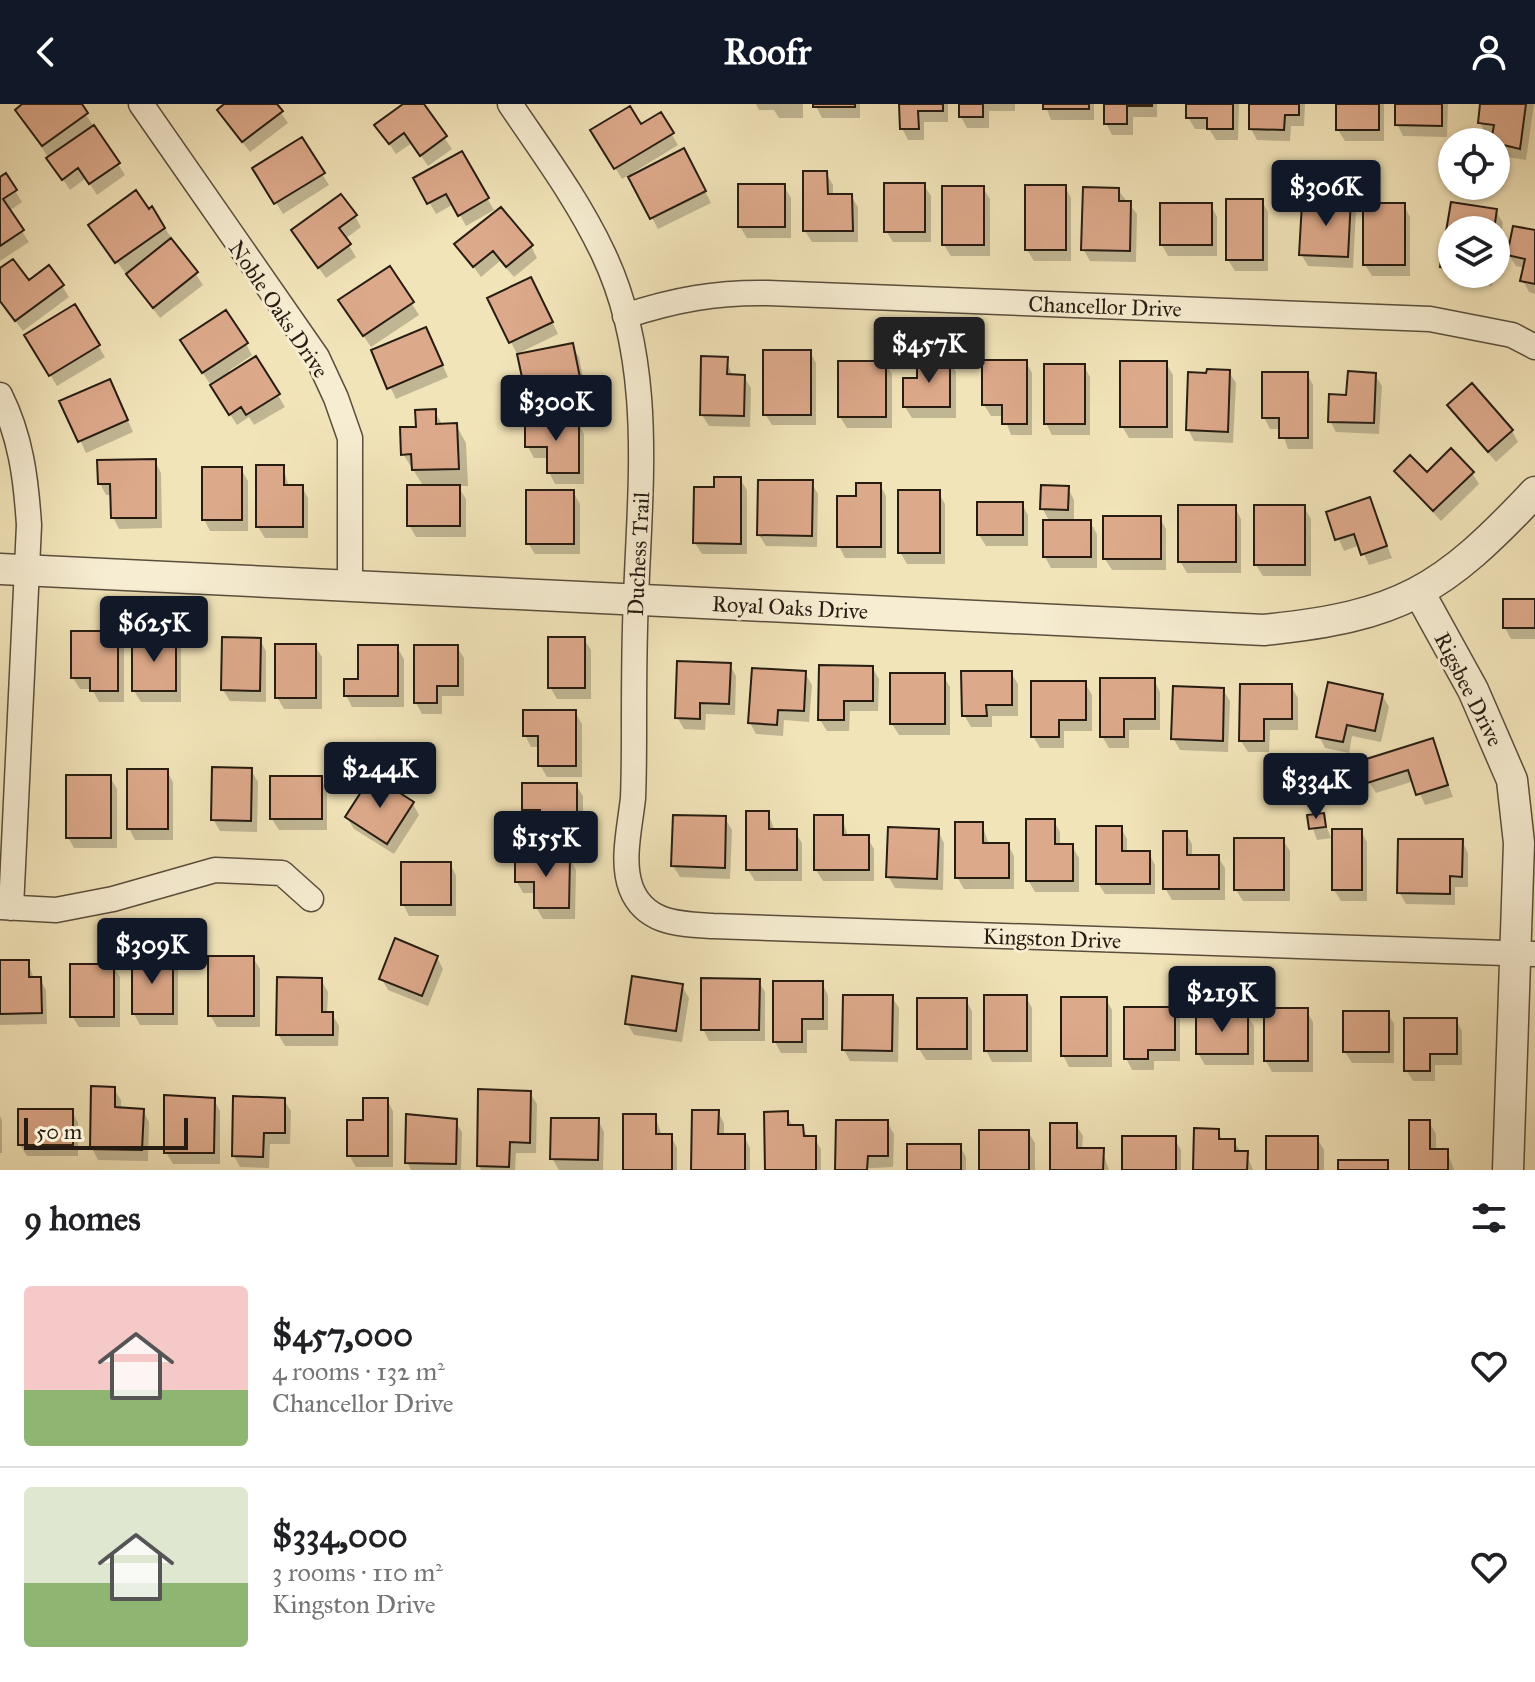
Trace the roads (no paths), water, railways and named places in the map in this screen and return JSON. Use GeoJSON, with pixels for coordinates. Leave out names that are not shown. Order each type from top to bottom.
{"type":"FeatureCollection","features":[{"type":"Feature","properties":{"kind":"street","name":"Noble Oaks Drive"},"geometry":{"type":"LineString","coordinates":[[141,104],[317,357],[336,398],[350,438],[350,585]]}},
{"type":"Feature","properties":{"kind":"street","name":"Duchess Trail"},"geometry":{"type":"LineString","coordinates":[[510,104],[579,207],[604,255],[625,316],[644,443],[636,599],[633,796],[627,856],[632,890]]}},
{"type":"Feature","properties":{"kind":"street","name":"Chancellor Drive"},"geometry":{"type":"LineString","coordinates":[[625,316],[680,298],[722,292],[768,293],[1440,319],[1512,335],[1535,347]]}},
{"type":"Feature","properties":{"kind":"street"},"geometry":{"type":"LineString","coordinates":[[0,395],[18,439],[26,473],[29,525],[13,569],[5,908],[56,910],[113,899],[215,870],[282,873],[311,899]]}},
{"type":"Feature","properties":{"kind":"street","name":"Royal Oaks Drive"},"geometry":{"type":"LineString","coordinates":[[13,569],[1264,630],[1323,624],[1380,611],[1420,594],[1464,564],[1535,492]]}},
{"type":"Feature","properties":{"kind":"street","name":"Rigsbee Drive"},"geometry":{"type":"LineString","coordinates":[[1420,594],[1473,690],[1512,780],[1525,954],[1508,1170]]}},
{"type":"Feature","properties":{"kind":"street","name":"Kingston Drive"},"geometry":{"type":"LineString","coordinates":[[632,890],[645,910],[669,923],[1525,954]]}}]}
